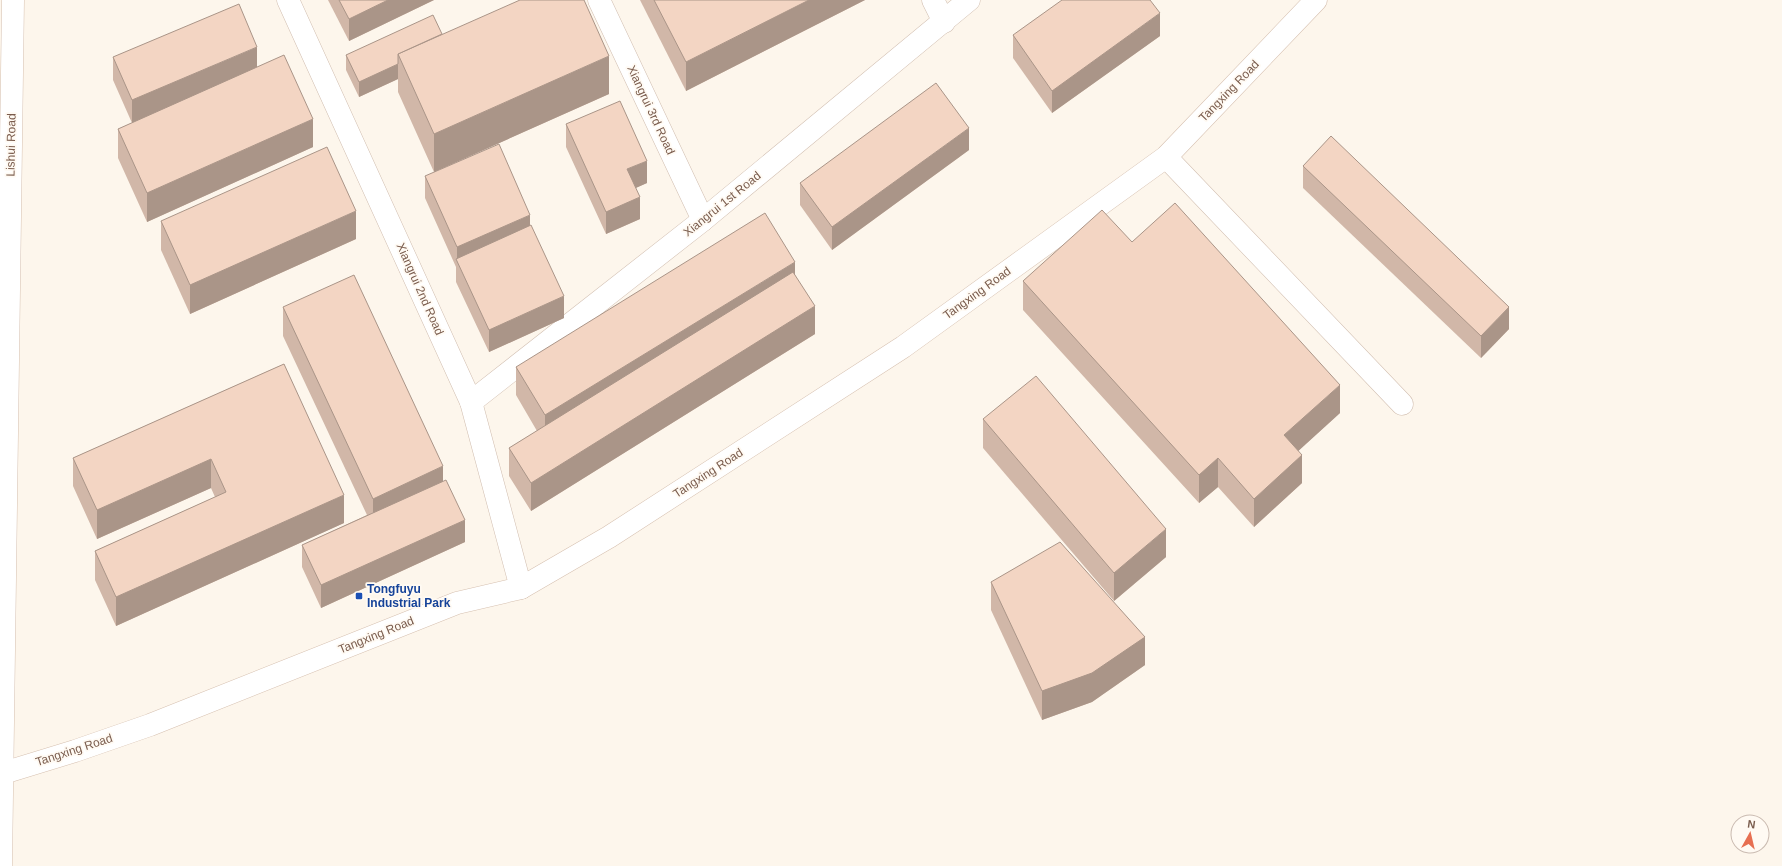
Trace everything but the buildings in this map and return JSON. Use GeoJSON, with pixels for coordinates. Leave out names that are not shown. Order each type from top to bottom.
{"type":"FeatureCollection","features":[{"type":"Feature","properties":{"kind":"street","name":"Lishui Road"},"geometry":{"type":"LineString","coordinates":[[1,866],[1,773],[13,0]]}},
{"type":"Feature","properties":{"kind":"street","name":"Xiangrui 2nd Road"},"geometry":{"type":"LineString","coordinates":[[288,0],[471,402],[521,588]]}},
{"type":"Feature","properties":{"kind":"street","name":"Xiangrui 3rd Road"},"geometry":{"type":"LineString","coordinates":[[599,0],[703,220]]}},
{"type":"Feature","properties":{"kind":"street"},"geometry":{"type":"LineString","coordinates":[[933,0],[944,22]]}},
{"type":"Feature","properties":{"kind":"street","name":"Xiangrui 1st Road"},"geometry":{"type":"LineString","coordinates":[[471,402],[703,220],[970,0]]}},
{"type":"Feature","properties":{"kind":"street","name":"Tangxing Road"},"geometry":{"type":"LineString","coordinates":[[1,773],[150,725],[457,603],[521,588],[609,537],[903,347],[1166,156],[1316,0]]}},
{"type":"Feature","properties":{"kind":"street"},"geometry":{"type":"LineString","coordinates":[[1166,156],[1402,404]]}},
{"type":"Feature","properties":{"kind":"place","name":"Tongfuyu Industrial Park"},"geometry":{"type":"Point","coordinates":[359,596]}}]}
